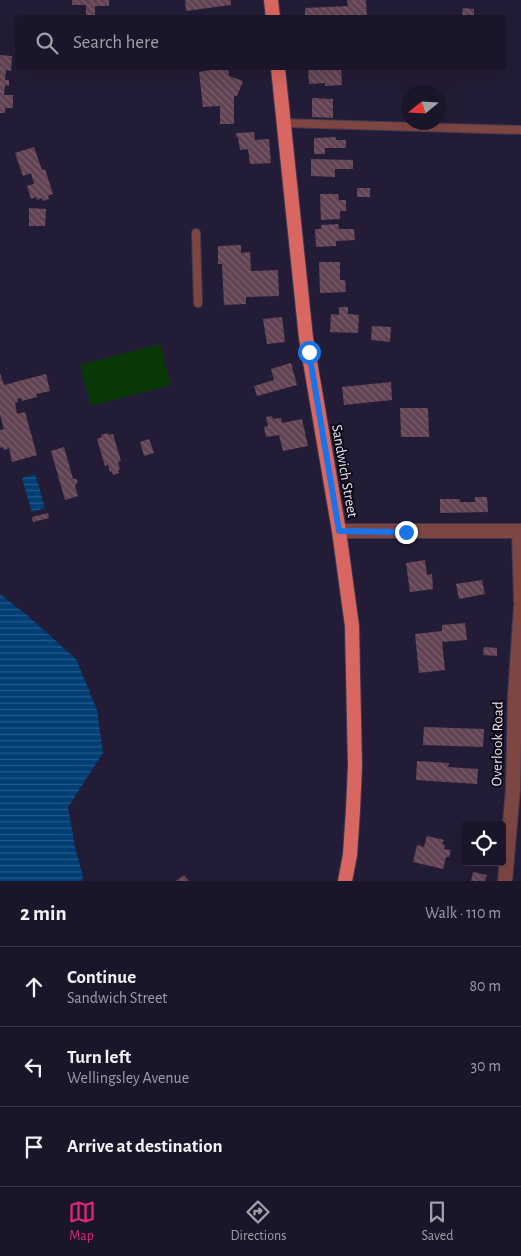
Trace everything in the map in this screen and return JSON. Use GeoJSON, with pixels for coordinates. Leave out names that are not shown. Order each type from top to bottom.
{"type":"FeatureCollection","features":[{"type":"Feature","properties":{"kind":"main road"},"geometry":{"type":"LineString","coordinates":[[271,0],[273,15]]}},
{"type":"Feature","properties":{"kind":"main road","name":"Sandwich Street"},"geometry":{"type":"LineString","coordinates":[[278,70],[306,338],[350,605],[354,706],[353,810],[345,881]]}},
{"type":"Feature","properties":{"kind":"street"},"geometry":{"type":"LineString","coordinates":[[339,531],[520,531],[521,601]]}},
{"type":"Feature","properties":{"kind":"street","name":"Overlook Road"},"geometry":{"type":"LineString","coordinates":[[505,881],[513,789],[521,607]]}},
{"type":"Feature","properties":{"kind":"lane"},"geometry":{"type":"LineString","coordinates":[[284,123],[521,130]]}},
{"type":"Feature","properties":{"kind":"lane"},"geometry":{"type":"LineString","coordinates":[[196,232],[198,303]]}},
{"type":"Feature","properties":{"kind":"green space"},"geometry":{"type":"Polygon","coordinates":[[[160,344],[171,385],[91,406],[80,365],[160,344]]]}},
{"type":"Feature","properties":{"kind":"water"},"geometry":{"type":"Polygon","coordinates":[[[35,474],[45,508],[32,512],[22,478],[35,474]]]}},
{"type":"Feature","properties":{"kind":"water"},"geometry":{"type":"Polygon","coordinates":[[[0,594],[76,659],[97,710],[103,753],[68,807],[75,847],[83,877],[82,881],[0,881],[0,594]]]}},
{"type":"Feature","properties":{"kind":"building"},"geometry":{"type":"Polygon","coordinates":[[[72,0],[109,0],[109,6],[95,6],[95,15],[86,15],[86,5],[72,5],[72,0]]]}},
{"type":"Feature","properties":{"kind":"building"},"geometry":{"type":"Polygon","coordinates":[[[185,0],[231,0],[231,5],[186,11],[185,0]]]}},
{"type":"Feature","properties":{"kind":"building"},"geometry":{"type":"Polygon","coordinates":[[[347,0],[366,0],[367,15],[305,15],[305,8],[348,6],[347,0]]]}},
{"type":"Feature","properties":{"kind":"building"},"geometry":{"type":"Polygon","coordinates":[[[463,8],[474,9],[474,15],[462,15],[463,8]]]}},
{"type":"Feature","properties":{"kind":"building"},"geometry":{"type":"Polygon","coordinates":[[[0,55],[12,56],[11,71],[6,70],[5,80],[9,80],[9,86],[5,85],[4,95],[13,95],[13,108],[5,108],[5,113],[0,113],[0,55]]]}},
{"type":"Feature","properties":{"kind":"building"},"geometry":{"type":"Polygon","coordinates":[[[228,70],[229,76],[243,81],[237,96],[234,96],[234,124],[220,124],[220,106],[203,107],[199,72],[228,70]]]}},
{"type":"Feature","properties":{"kind":"building"},"geometry":{"type":"Polygon","coordinates":[[[308,70],[341,70],[342,85],[325,86],[325,83],[309,84],[308,70]]]}},
{"type":"Feature","properties":{"kind":"building"},"geometry":{"type":"Polygon","coordinates":[[[312,98],[333,99],[333,118],[312,117],[312,98]]]}},
{"type":"Feature","properties":{"kind":"building"},"geometry":{"type":"Polygon","coordinates":[[[254,132],[255,140],[269,139],[271,163],[250,164],[248,149],[240,150],[236,133],[254,132]]]}},
{"type":"Feature","properties":{"kind":"building"},"geometry":{"type":"Polygon","coordinates":[[[336,137],[336,140],[346,140],[346,148],[325,148],[325,154],[314,154],[314,138],[336,137]]]}},
{"type":"Feature","properties":{"kind":"building"},"geometry":{"type":"Polygon","coordinates":[[[34,147],[42,170],[45,169],[53,194],[48,196],[49,199],[43,201],[42,198],[37,200],[36,197],[31,199],[27,186],[34,184],[31,173],[23,176],[15,153],[34,147]]]}},
{"type":"Feature","properties":{"kind":"building"},"geometry":{"type":"Polygon","coordinates":[[[311,159],[353,160],[353,169],[335,169],[335,177],[311,176],[311,159]]]}},
{"type":"Feature","properties":{"kind":"building"},"geometry":{"type":"Polygon","coordinates":[[[357,188],[370,188],[370,197],[357,197],[357,188]]]}},
{"type":"Feature","properties":{"kind":"building"},"geometry":{"type":"Polygon","coordinates":[[[320,194],[338,194],[339,200],[346,200],[346,211],[340,211],[340,219],[321,220],[320,194]]]}},
{"type":"Feature","properties":{"kind":"building"},"geometry":{"type":"Polygon","coordinates":[[[29,208],[46,209],[45,226],[29,226],[29,208]]]}},
{"type":"Feature","properties":{"kind":"building"},"geometry":{"type":"Polygon","coordinates":[[[338,224],[339,229],[354,229],[355,240],[336,241],[336,246],[316,247],[315,229],[321,229],[321,225],[338,224]]]}},
{"type":"Feature","properties":{"kind":"building"},"geometry":{"type":"Polygon","coordinates":[[[241,245],[241,253],[250,252],[251,271],[278,270],[279,296],[246,297],[246,304],[224,305],[222,264],[218,264],[218,246],[241,245]]]}},
{"type":"Feature","properties":{"kind":"building"},"geometry":{"type":"Polygon","coordinates":[[[319,262],[340,262],[340,280],[345,280],[346,292],[320,293],[319,262]]]}},
{"type":"Feature","properties":{"kind":"building"},"geometry":{"type":"Polygon","coordinates":[[[339,307],[348,307],[348,314],[359,315],[358,333],[330,332],[331,314],[339,315],[339,307]]]}},
{"type":"Feature","properties":{"kind":"building"},"geometry":{"type":"Polygon","coordinates":[[[282,317],[285,342],[267,344],[263,319],[282,317]]]}},
{"type":"Feature","properties":{"kind":"building"},"geometry":{"type":"Polygon","coordinates":[[[372,326],[391,327],[390,342],[371,340],[372,326]]]}},
{"type":"Feature","properties":{"kind":"building"},"geometry":{"type":"Polygon","coordinates":[[[291,363],[297,385],[257,396],[254,386],[274,380],[271,369],[291,363]]]}},
{"type":"Feature","properties":{"kind":"building"},"geometry":{"type":"Polygon","coordinates":[[[0,373],[4,385],[46,374],[50,391],[36,394],[37,397],[22,401],[21,398],[17,399],[18,402],[15,403],[17,414],[25,412],[37,455],[12,462],[9,448],[4,450],[3,447],[0,448],[0,430],[4,429],[0,415],[0,373]]]}},
{"type":"Feature","properties":{"kind":"building"},"geometry":{"type":"Polygon","coordinates":[[[391,382],[392,400],[344,405],[342,387],[391,382]]]}},
{"type":"Feature","properties":{"kind":"building"},"geometry":{"type":"Polygon","coordinates":[[[400,408],[428,408],[429,437],[401,437],[400,408]]]}},
{"type":"Feature","properties":{"kind":"building"},"geometry":{"type":"Polygon","coordinates":[[[272,416],[273,419],[281,418],[282,423],[302,419],[308,446],[283,451],[279,435],[266,437],[264,427],[268,426],[266,417],[272,416]]]}},
{"type":"Feature","properties":{"kind":"building"},"geometry":{"type":"Polygon","coordinates":[[[108,433],[109,435],[113,434],[121,461],[118,462],[119,473],[113,475],[108,465],[105,466],[97,439],[102,437],[101,435],[108,433]]]}},
{"type":"Feature","properties":{"kind":"building"},"geometry":{"type":"Polygon","coordinates":[[[149,439],[154,453],[144,456],[140,442],[149,439]]]}},
{"type":"Feature","properties":{"kind":"building"},"geometry":{"type":"Polygon","coordinates":[[[64,447],[73,479],[78,481],[75,486],[78,496],[65,500],[51,451],[64,447]]]}},
{"type":"Feature","properties":{"kind":"building"},"geometry":{"type":"Polygon","coordinates":[[[475,497],[487,497],[488,512],[440,513],[440,499],[460,499],[460,502],[475,502],[475,497]]]}},
{"type":"Feature","properties":{"kind":"building"},"geometry":{"type":"Polygon","coordinates":[[[48,513],[49,518],[33,522],[32,517],[48,513]]]}},
{"type":"Feature","properties":{"kind":"building"},"geometry":{"type":"Polygon","coordinates":[[[425,560],[427,575],[432,574],[433,589],[410,592],[406,563],[425,560]]]}},
{"type":"Feature","properties":{"kind":"building"},"geometry":{"type":"Polygon","coordinates":[[[482,580],[485,594],[459,599],[456,584],[482,580]]]}},
{"type":"Feature","properties":{"kind":"building"},"geometry":{"type":"Polygon","coordinates":[[[465,623],[467,640],[442,642],[445,670],[419,673],[415,634],[442,631],[442,625],[465,623]]]}},
{"type":"Feature","properties":{"kind":"building"},"geometry":{"type":"Polygon","coordinates":[[[484,647],[497,648],[497,656],[483,655],[484,647]]]}},
{"type":"Feature","properties":{"kind":"building"},"geometry":{"type":"Polygon","coordinates":[[[424,727],[484,729],[483,747],[423,745],[424,727]]]}},
{"type":"Feature","properties":{"kind":"building"},"geometry":{"type":"Polygon","coordinates":[[[417,761],[449,763],[448,767],[478,769],[477,784],[416,780],[417,761]]]}},
{"type":"Feature","properties":{"kind":"building"},"geometry":{"type":"Polygon","coordinates":[[[427,836],[444,840],[442,844],[445,845],[444,849],[451,850],[449,857],[446,857],[443,869],[413,862],[417,845],[424,847],[427,836]]]}},
{"type":"Feature","properties":{"kind":"building"},"geometry":{"type":"Polygon","coordinates":[[[473,872],[487,875],[485,881],[471,881],[473,872]]]}},
{"type":"Feature","properties":{"kind":"building"},"geometry":{"type":"Polygon","coordinates":[[[184,875],[189,881],[176,881],[184,875]]]}},
{"type":"Feature","properties":{"kind":"route"},"geometry":{"type":"LineString","coordinates":[[309,352],[339,531],[406,532]]}}]}
